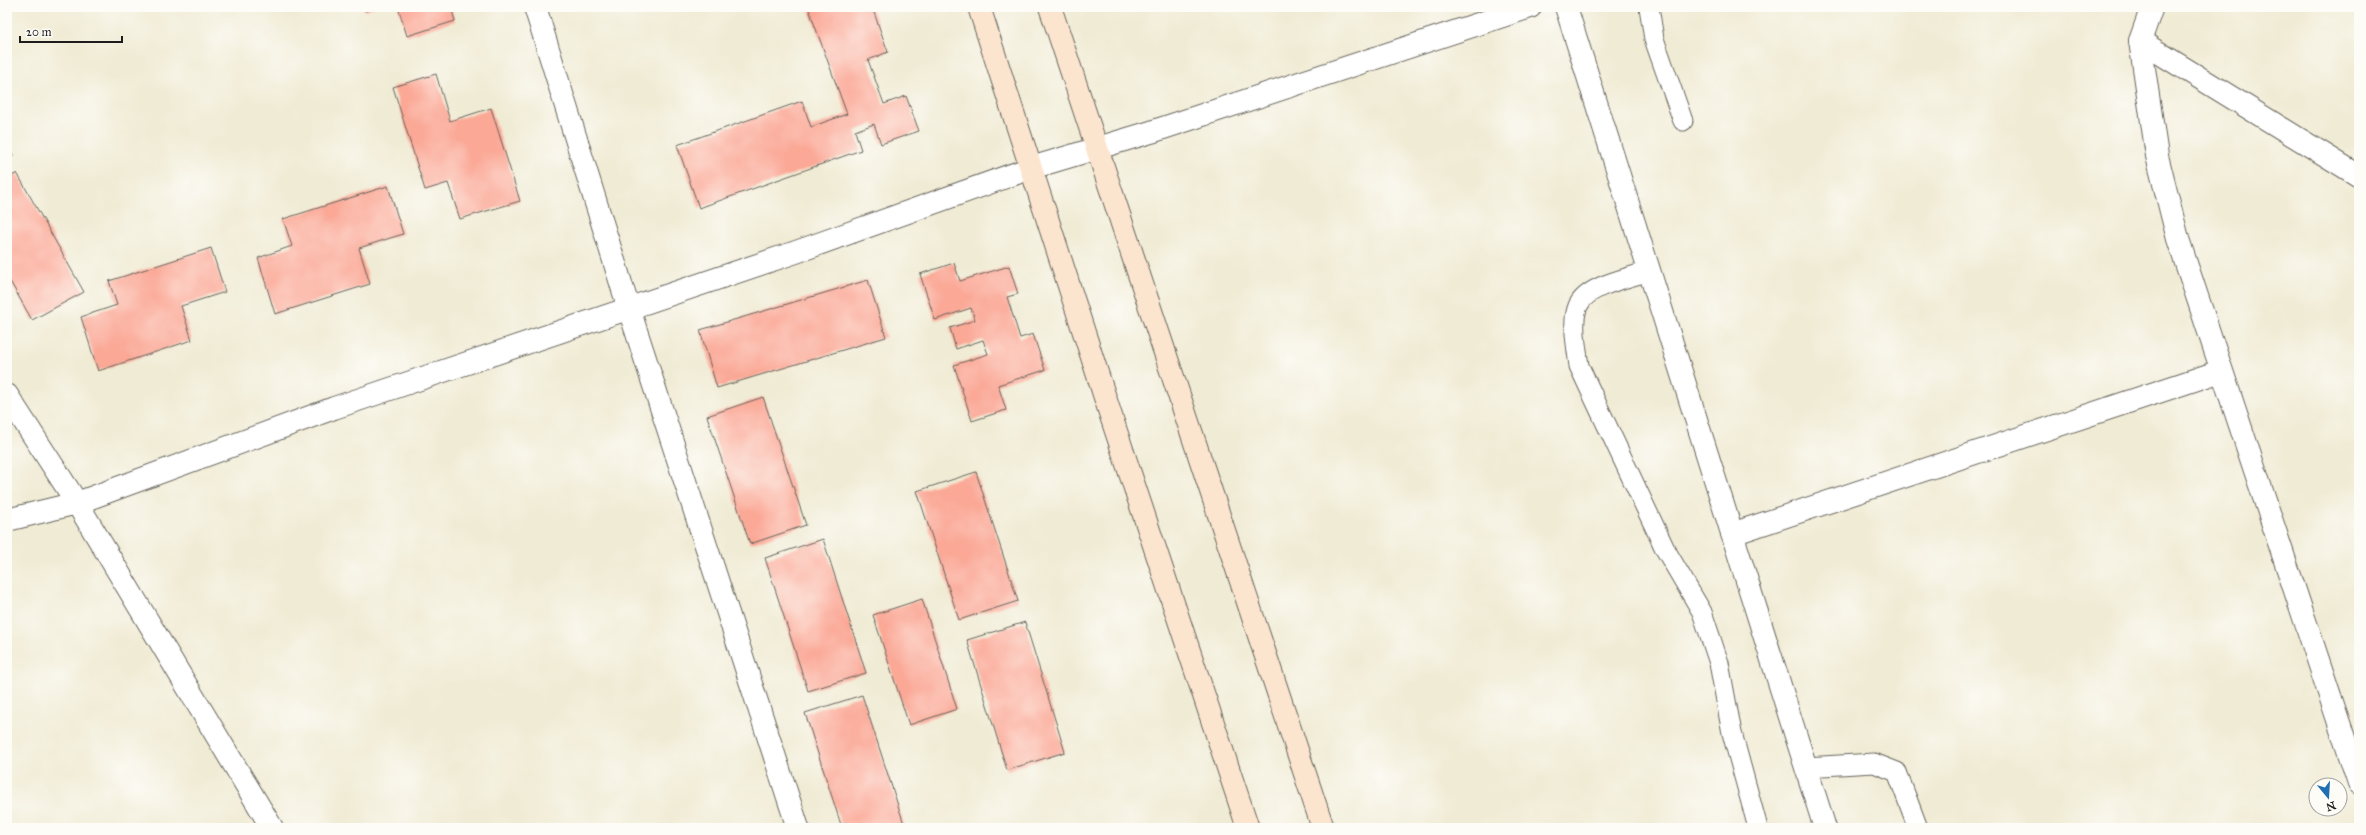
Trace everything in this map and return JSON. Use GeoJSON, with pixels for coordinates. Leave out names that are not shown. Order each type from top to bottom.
{"type":"FeatureCollection","features":[{"type":"Feature","properties":{"kind":"street"},"geometry":{"type":"LineString","coordinates":[[535,7],[630,309],[798,828]]}},
{"type":"Feature","properties":{"kind":"street"},"geometry":{"type":"LineString","coordinates":[[979,7],[1111,416],[1248,828]]}},
{"type":"Feature","properties":{"kind":"street"},"geometry":{"type":"LineString","coordinates":[[1050,7],[1323,828]]}},
{"type":"Feature","properties":{"kind":"street"},"geometry":{"type":"LineString","coordinates":[[7,520],[77,503],[334,408],[630,309],[1031,168],[1151,132],[1530,7]]}},
{"type":"Feature","properties":{"kind":"street"},"geometry":{"type":"LineString","coordinates":[[1566,7],[1825,828]]}},
{"type":"Feature","properties":{"kind":"street"},"geometry":{"type":"LineString","coordinates":[[2152,7],[2140,41],[2157,156],[2178,239],[2359,783]]}},
{"type":"Feature","properties":{"kind":"street"},"geometry":{"type":"LineString","coordinates":[[2140,41],[2359,176]]}},
{"type":"Feature","properties":{"kind":"street"},"geometry":{"type":"LineString","coordinates":[[1732,534],[2221,371]]}},
{"type":"Feature","properties":{"kind":"street"},"geometry":{"type":"LineString","coordinates":[[7,395],[77,503],[272,828]]}},
{"type":"Feature","properties":{"kind":"lane"},"geometry":{"type":"LineString","coordinates":[[1649,7],[1654,39],[1683,122]]}},
{"type":"Feature","properties":{"kind":"lane"},"geometry":{"type":"LineString","coordinates":[[1649,271],[1596,288],[1578,306],[1575,332],[1579,366],[1665,549],[1702,612],[1719,663],[1732,733],[1758,828]]}},
{"type":"Feature","properties":{"kind":"lane"},"geometry":{"type":"LineString","coordinates":[[1805,767],[1874,763],[1897,772],[1918,828]]}},
{"type":"Feature","properties":{"kind":"building"},"geometry":{"type":"Polygon","coordinates":[[[363,7],[375,7],[365,11],[363,7]]]}},
{"type":"Feature","properties":{"kind":"building"},"geometry":{"type":"Polygon","coordinates":[[[398,7],[451,7],[455,21],[407,36],[398,7]]]}},
{"type":"Feature","properties":{"kind":"building"},"geometry":{"type":"Polygon","coordinates":[[[808,7],[872,7],[888,52],[868,60],[884,104],[906,96],[919,131],[881,144],[874,124],[855,131],[861,150],[699,208],[677,145],[802,101],[811,127],[847,114],[808,7]]]}},
{"type":"Feature","properties":{"kind":"building"},"geometry":{"type":"Polygon","coordinates":[[[436,74],[450,121],[491,108],[520,201],[460,219],[448,183],[425,190],[393,87],[436,74]]]}},
{"type":"Feature","properties":{"kind":"building"},"geometry":{"type":"Polygon","coordinates":[[[7,140],[13,156],[7,157],[7,140]]]}},
{"type":"Feature","properties":{"kind":"building"},"geometry":{"type":"Polygon","coordinates":[[[17,173],[84,292],[32,320],[7,276],[7,179],[17,173]]]}},
{"type":"Feature","properties":{"kind":"building"},"geometry":{"type":"Polygon","coordinates":[[[388,186],[403,234],[359,248],[370,284],[275,314],[258,258],[292,246],[283,219],[388,186]]]}},
{"type":"Feature","properties":{"kind":"building"},"geometry":{"type":"Polygon","coordinates":[[[211,248],[225,292],[181,306],[192,340],[98,371],[81,317],[117,305],[109,281],[211,248]]]}},
{"type":"Feature","properties":{"kind":"building"},"geometry":{"type":"Polygon","coordinates":[[[954,263],[960,281],[1009,266],[1018,294],[1007,297],[1020,338],[1033,334],[1045,370],[998,385],[1006,410],[972,421],[954,365],[988,354],[983,340],[956,349],[950,328],[975,320],[971,308],[935,320],[920,274],[954,263]]]}},
{"type":"Feature","properties":{"kind":"building"},"geometry":{"type":"Polygon","coordinates":[[[868,280],[886,337],[717,388],[700,330],[868,280]]]}},
{"type":"Feature","properties":{"kind":"building"},"geometry":{"type":"Polygon","coordinates":[[[763,397],[806,525],[750,544],[707,416],[763,397]]]}},
{"type":"Feature","properties":{"kind":"building"},"geometry":{"type":"Polygon","coordinates":[[[976,472],[1018,601],[959,620],[917,491],[976,472]]]}},
{"type":"Feature","properties":{"kind":"building"},"geometry":{"type":"Polygon","coordinates":[[[823,539],[866,673],[808,691],[765,558],[823,539]]]}},
{"type":"Feature","properties":{"kind":"building"},"geometry":{"type":"Polygon","coordinates":[[[922,599],[957,709],[909,725],[873,615],[922,599]]]}},
{"type":"Feature","properties":{"kind":"building"},"geometry":{"type":"Polygon","coordinates":[[[1025,622],[1065,752],[1007,770],[967,640],[1025,622]]]}},
{"type":"Feature","properties":{"kind":"building"},"geometry":{"type":"Polygon","coordinates":[[[862,695],[905,827],[903,828],[842,828],[805,713],[862,695]]]}}]}
